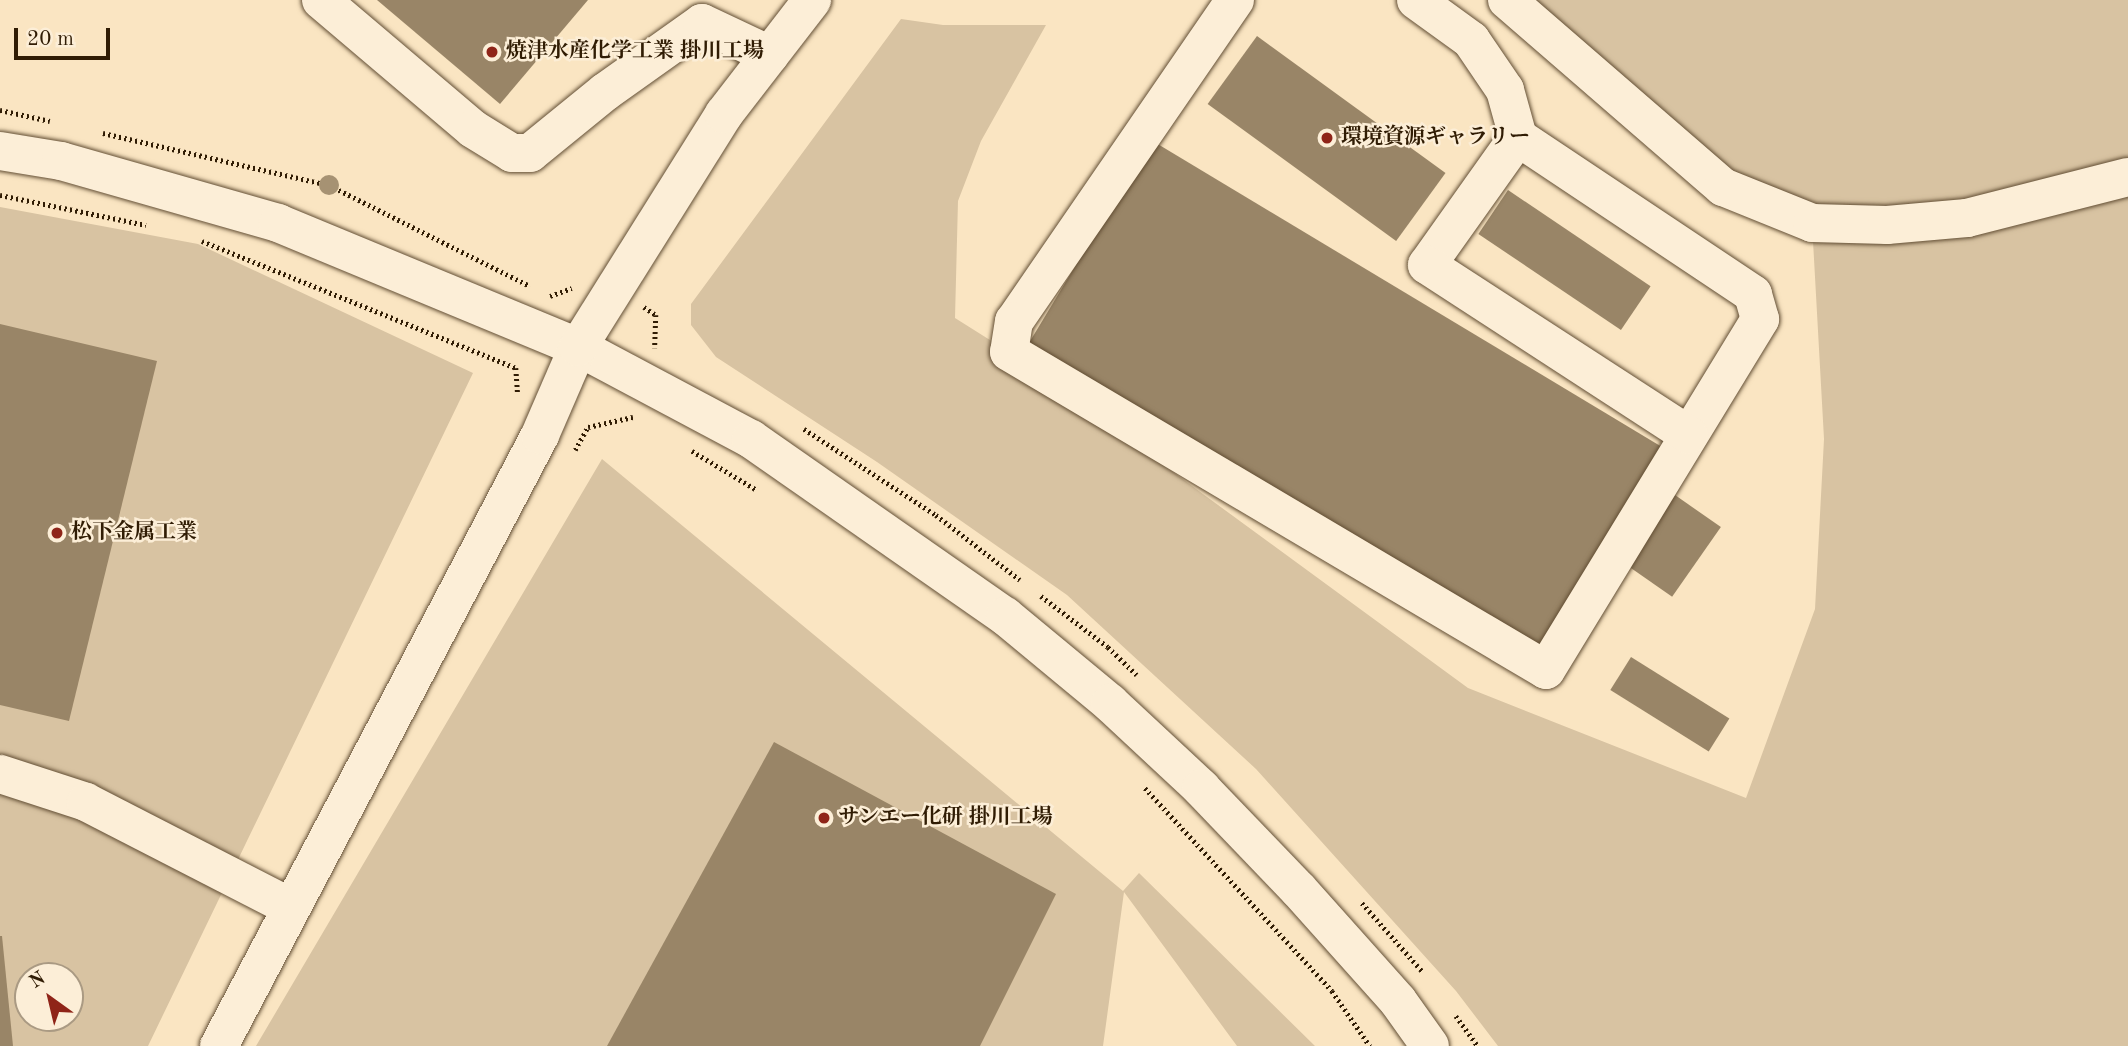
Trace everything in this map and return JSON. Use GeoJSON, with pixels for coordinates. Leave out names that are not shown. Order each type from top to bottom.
{"type":"FeatureCollection","features":[{"type":"Feature","properties":{"kind":"street"},"geometry":{"type":"LineString","coordinates":[[321,0],[473,130],[512,153],[530,153],[605,92],[702,23],[770,55]]}},
{"type":"Feature","properties":{"kind":"street"},"geometry":{"type":"LineString","coordinates":[[219,1046],[540,435],[578,347],[724,114],[812,0]]}},
{"type":"Feature","properties":{"kind":"street"},"geometry":{"type":"LineString","coordinates":[[1235,0],[1014,321],[1009,352],[1546,670],[1760,319],[1753,294],[1518,137],[1505,90],[1471,40],[1416,0]]}},
{"type":"Feature","properties":{"kind":"street"},"geometry":{"type":"LineString","coordinates":[[1507,0],[1724,187],[1812,223],[1887,225],[1967,218],[2128,177]]}},
{"type":"Feature","properties":{"kind":"street"},"geometry":{"type":"LineString","coordinates":[[1518,137],[1427,265],[1689,435]]}},
{"type":"Feature","properties":{"kind":"street"},"geometry":{"type":"LineString","coordinates":[[0,151],[61,161],[278,223],[578,347],[751,439],[1005,616],[1110,703],[1201,788],[1298,889],[1398,1001],[1430,1046]]}},
{"type":"Feature","properties":{"kind":"street"},"geometry":{"type":"LineString","coordinates":[[0,774],[86,802],[290,907]]}},
{"type":"Feature","properties":{"kind":"path"},"geometry":{"type":"LineString","coordinates":[[0,195],[155,227]]}},
{"type":"Feature","properties":{"kind":"path"},"geometry":{"type":"LineString","coordinates":[[193,237],[516,368],[521,423],[573,453],[589,427],[634,417],[645,424]]}},
{"type":"Feature","properties":{"kind":"path"},"geometry":{"type":"LineString","coordinates":[[690,450],[759,491]]}},
{"type":"Feature","properties":{"kind":"path"},"geometry":{"type":"LineString","coordinates":[[1144,787],[1332,991],[1370,1046]]}},
{"type":"Feature","properties":{"kind":"shaded area"},"geometry":{"type":"Polygon","coordinates":[[[1520,0],[2128,0],[2128,1046],[1498,1046],[1456,991],[1256,769],[1067,595],[877,462],[716,357],[691,325],[691,304],[901,19],[943,25],[1046,25],[981,141],[958,201],[955,318],[1009,352],[1468,688],[1746,798],[1815,609],[1824,439],[1812,223],[1723,187],[1520,0]]]}},
{"type":"Feature","properties":{"kind":"shaded area"},"geometry":{"type":"Polygon","coordinates":[[[0,207],[198,244],[473,373],[148,1046],[0,1046],[0,207]]]}},
{"type":"Feature","properties":{"kind":"shaded area"},"geometry":{"type":"Polygon","coordinates":[[[602,459],[1123,891],[1139,873],[1315,1046],[1237,1046],[1124,892],[1103,1046],[256,1046],[602,459]]]}},
{"type":"Feature","properties":{"kind":"building","name":"焼津水産化学工業 掛川工場"},"geometry":{"type":"Polygon","coordinates":[[[377,0],[588,0],[500,104],[377,0]]]}},
{"type":"Feature","properties":{"kind":"building","name":"環境資源ギャラリー"},"geometry":{"type":"Polygon","coordinates":[[[1257,36],[1446,173],[1396,241],[1208,104],[1257,36]]]}},
{"type":"Feature","properties":{"kind":"building"},"geometry":{"type":"Polygon","coordinates":[[[1151,140],[1666,450],[1543,654],[1028,345],[1151,140]]]}},
{"type":"Feature","properties":{"kind":"building"},"geometry":{"type":"Polygon","coordinates":[[[1508,190],[1651,286],[1621,330],[1478,234],[1508,190]]]}},
{"type":"Feature","properties":{"kind":"building","name":"松下金属工業"},"geometry":{"type":"Polygon","coordinates":[[[0,324],[157,361],[69,721],[0,705],[0,324]]]}},
{"type":"Feature","properties":{"kind":"building"},"geometry":{"type":"Polygon","coordinates":[[[1675,495],[1721,527],[1672,597],[1626,565],[1675,495]]]}},
{"type":"Feature","properties":{"kind":"building"},"geometry":{"type":"Polygon","coordinates":[[[1631,657],[1729,718],[1709,752],[1610,690],[1631,657]]]}},
{"type":"Feature","properties":{"kind":"building","name":"サンエー化研 掛川工場"},"geometry":{"type":"Polygon","coordinates":[[[774,742],[1056,894],[980,1046],[607,1046],[774,742]]]}},
{"type":"Feature","properties":{"kind":"building"},"geometry":{"type":"Polygon","coordinates":[[[2,936],[13,1046],[0,1046],[2,936]]]}},
{"type":"Feature","properties":{"kind":"place","name":"焼津水産化学工業 掛川工場"},"geometry":{"type":"Point","coordinates":[492,52]}},
{"type":"Feature","properties":{"kind":"place","name":"環境資源ギャラリー"},"geometry":{"type":"Point","coordinates":[1327,138]}},
{"type":"Feature","properties":{"kind":"place","name":"松下金属工業"},"geometry":{"type":"Point","coordinates":[57,533]}},
{"type":"Feature","properties":{"kind":"place","name":"サンエー化研 掛川工場"},"geometry":{"type":"Point","coordinates":[824,818]}}]}
